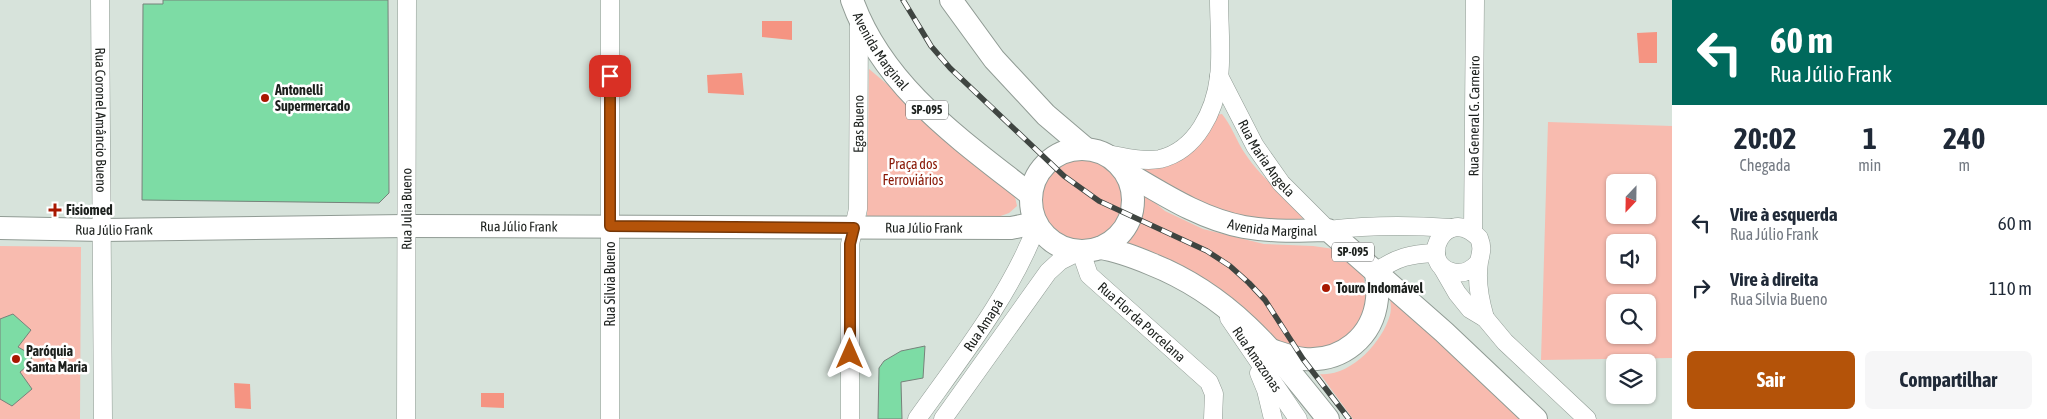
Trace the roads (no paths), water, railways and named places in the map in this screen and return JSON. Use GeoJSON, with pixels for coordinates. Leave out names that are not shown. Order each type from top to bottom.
{"type":"FeatureCollection","features":[{"type":"Feature","properties":{"kind":"main road","name":"SP-095"},"geometry":{"type":"LineString","coordinates":[[951,0],[994,59],[1046,115],[1096,152],[1118,163],[1126,173],[1134,195],[1133,209],[1127,226],[1112,243],[1086,251]]}},
{"type":"Feature","properties":{"kind":"main road","name":"Avenida Marginal"},"geometry":{"type":"LineString","coordinates":[[855,10],[877,51],[911,94],[948,130],[1031,195]]}},
{"type":"Feature","properties":{"kind":"main road"},"geometry":{"type":"LineString","coordinates":[[1096,152],[1066,152],[1048,162],[1038,172],[1031,195],[1031,209],[1036,224],[1045,235],[1054,244],[1066,249],[1118,251],[1174,274],[1216,300],[1239,318],[1274,351],[1328,419]]}},
{"type":"Feature","properties":{"kind":"main road","name":"Avenida Marginal"},"geometry":{"type":"LineString","coordinates":[[1126,173],[1174,201],[1210,218],[1235,225],[1287,232],[1328,230],[1444,332],[1536,419]]}},
{"type":"Feature","properties":{"kind":"main road","name":"Rua Júlio Frank"},"geometry":{"type":"LineString","coordinates":[[0,228],[102,230],[406,226],[1011,228],[1036,224]]}},
{"type":"Feature","properties":{"kind":"main road"},"geometry":{"type":"LineString","coordinates":[[1274,351],[1304,359],[1314,359],[1341,353],[1354,346],[1364,335],[1374,312],[1377,298],[1376,272]]}},
{"type":"Feature","properties":{"kind":"street","name":"Rua Coronel Amâncio Bueno"},"geometry":{"type":"LineString","coordinates":[[100,0],[103,419]]}},
{"type":"Feature","properties":{"kind":"street","name":"Rua Julia Bueno"},"geometry":{"type":"LineString","coordinates":[[406,419],[407,0]]}},
{"type":"Feature","properties":{"kind":"street","name":"Rua Silvia Bueno"},"geometry":{"type":"LineString","coordinates":[[610,0],[610,419]]}},
{"type":"Feature","properties":{"kind":"street","name":"Rua Maria Angela"},"geometry":{"type":"LineString","coordinates":[[1096,152],[1139,159],[1160,159],[1181,149],[1199,133],[1211,109],[1219,76],[1219,0]]}},
{"type":"Feature","properties":{"kind":"street","name":"Rua General G. Carneiro"},"geometry":{"type":"LineString","coordinates":[[1473,232],[1475,0]]}},
{"type":"Feature","properties":{"kind":"street","name":"Egas Bueno"},"geometry":{"type":"LineString","coordinates":[[850,419],[850,244],[858,209],[860,60],[855,10]]}},
{"type":"Feature","properties":{"kind":"street","name":"Rua Maria Angela"},"geometry":{"type":"LineString","coordinates":[[1219,76],[1255,146],[1282,183],[1328,230]]}},
{"type":"Feature","properties":{"kind":"street","name":"Rua Amapá"},"geometry":{"type":"LineString","coordinates":[[917,419],[960,359],[1015,274],[1026,253],[1036,224]]}},
{"type":"Feature","properties":{"kind":"street"},"geometry":{"type":"LineString","coordinates":[[1328,230],[1358,227],[1420,226],[1465,228],[1479,238],[1482,246],[1479,262],[1472,270],[1460,274],[1450,272],[1439,260],[1412,254],[1392,261],[1376,272]]}},
{"type":"Feature","properties":{"kind":"street"},"geometry":{"type":"LineString","coordinates":[[1451,228],[1442,234],[1438,241],[1439,260],[1457,293],[1470,309],[1485,318],[1505,342],[1587,419]]}},
{"type":"Feature","properties":{"kind":"street","name":"Rua Flor da Porcelana"},"geometry":{"type":"LineString","coordinates":[[1086,251],[1089,275],[1205,378],[1212,387],[1214,394],[1213,419]]}},
{"type":"Feature","properties":{"kind":"street","name":"Rua Amapá"},"geometry":{"type":"LineString","coordinates":[[943,419],[1048,272],[1060,262],[1086,251]]}},
{"type":"Feature","properties":{"kind":"street"},"geometry":{"type":"LineString","coordinates":[[1479,262],[1480,301],[1485,318]]}},
{"type":"Feature","properties":{"kind":"street","name":"Rua Amazonas"},"geometry":{"type":"LineString","coordinates":[[1216,300],[1298,419]]}},
{"type":"Feature","properties":{"kind":"street"},"geometry":{"type":"LineString","coordinates":[[1246,342],[1266,390],[1273,419]]}},
{"type":"Feature","properties":{"kind":"railway"},"geometry":{"type":"LineString","coordinates":[[903,0],[931,46],[950,68],[1064,176],[1099,201],[1207,251],[1230,266],[1249,283],[1265,300],[1303,359],[1349,419]]}},
{"type":"Feature","properties":{"kind":"place","name":"Antonelli Supermercado"},"geometry":{"type":"Point","coordinates":[265,98]}},
{"type":"Feature","properties":{"kind":"place","name":"Fisiomed"},"geometry":{"type":"Point","coordinates":[55,210]}},
{"type":"Feature","properties":{"kind":"place","name":"Touro Indomável"},"geometry":{"type":"Point","coordinates":[1326,288]}},
{"type":"Feature","properties":{"kind":"place","name":"Paróquia Santa Maria"},"geometry":{"type":"Point","coordinates":[16,359]}},
{"type":"Feature","properties":{"kind":"park label","name":"Praça dos Ferroviários"},"geometry":{"type":"Point","coordinates":[913,172]}}]}
